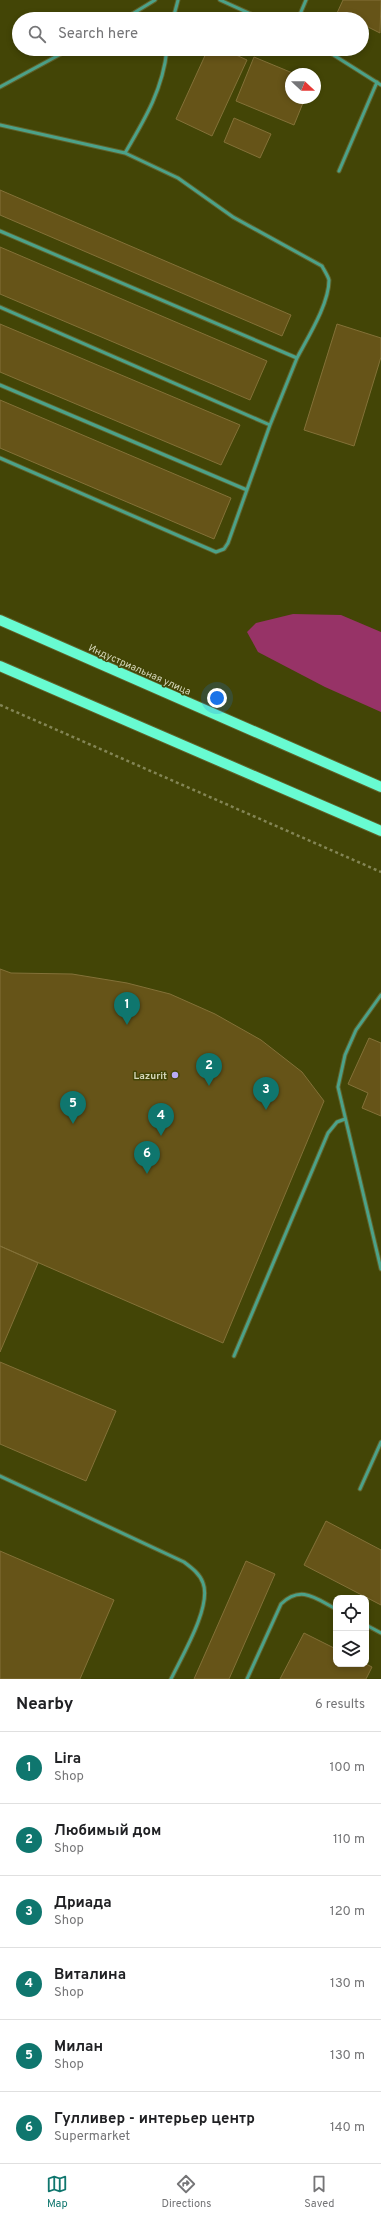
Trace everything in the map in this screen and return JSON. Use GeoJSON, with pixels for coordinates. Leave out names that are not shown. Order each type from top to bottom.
{"type":"FeatureCollection","features":[{"type":"Feature","properties":{"kind":"main road","name":"Индустриальная улица"},"geometry":{"type":"LineString","coordinates":[[0,620],[381,787]]}},
{"type":"Feature","properties":{"kind":"main road"},"geometry":{"type":"LineString","coordinates":[[0,666],[381,831]]}},
{"type":"Feature","properties":{"kind":"lane"},"geometry":{"type":"LineString","coordinates":[[135,12],[155,0]]}},
{"type":"Feature","properties":{"kind":"lane"},"geometry":{"type":"LineString","coordinates":[[175,12],[178,0]]}},
{"type":"Feature","properties":{"kind":"lane"},"geometry":{"type":"LineString","coordinates":[[220,0],[247,12]]}},
{"type":"Feature","properties":{"kind":"lane"},"geometry":{"type":"LineString","coordinates":[[301,12],[306,0]]}},
{"type":"Feature","properties":{"kind":"lane"},"geometry":{"type":"LineString","coordinates":[[0,87],[57,56]]}},
{"type":"Feature","properties":{"kind":"lane"},"geometry":{"type":"LineString","coordinates":[[125,154],[153,105],[165,67],[166,56]]}},
{"type":"Feature","properties":{"kind":"lane"},"geometry":{"type":"LineString","coordinates":[[335,56],[381,85]]}},
{"type":"Feature","properties":{"kind":"lane"},"geometry":{"type":"LineString","coordinates":[[339,171],[377,82]]}},
{"type":"Feature","properties":{"kind":"lane"},"geometry":{"type":"LineString","coordinates":[[0,125],[125,154],[178,178],[233,217],[322,266],[329,279],[325,298],[316,322],[297,358],[270,425],[228,543],[224,549],[216,552],[0,458]]}},
{"type":"Feature","properties":{"kind":"lane"},"geometry":{"type":"LineString","coordinates":[[0,231],[297,358]]}},
{"type":"Feature","properties":{"kind":"lane"},"geometry":{"type":"LineString","coordinates":[[0,307],[270,425]]}},
{"type":"Feature","properties":{"kind":"lane"},"geometry":{"type":"LineString","coordinates":[[0,386],[247,490]]}},
{"type":"Feature","properties":{"kind":"lane"},"geometry":{"type":"LineString","coordinates":[[381,995],[356,1030],[345,1055],[338,1087],[381,1269]]}},
{"type":"Feature","properties":{"kind":"lane"},"geometry":{"type":"LineString","coordinates":[[234,1356],[328,1133],[337,1122],[345,1119]]}},
{"type":"Feature","properties":{"kind":"lane"},"geometry":{"type":"LineString","coordinates":[[360,1489],[381,1442]]}},
{"type":"Feature","properties":{"kind":"lane"},"geometry":{"type":"LineString","coordinates":[[0,1476],[184,1562],[196,1572],[203,1582],[206,1595],[202,1610],[171,1679]]}},
{"type":"Feature","properties":{"kind":"lane"},"geometry":{"type":"LineString","coordinates":[[248,1679],[280,1604],[289,1596],[300,1593],[311,1596],[333,1607]]}},
{"type":"Feature","properties":{"kind":"lane"},"geometry":{"type":"LineString","coordinates":[[369,1627],[381,1633]]}},
{"type":"Feature","properties":{"kind":"path"},"geometry":{"type":"LineString","coordinates":[[0,705],[381,872]]}},
{"type":"Feature","properties":{"kind":"shaded area"},"geometry":{"type":"Polygon","coordinates":[[[293,614],[341,615],[381,632],[381,712],[325,687],[258,652],[247,632],[256,623],[293,614]]]}},
{"type":"Feature","properties":{"kind":"building"},"geometry":{"type":"Polygon","coordinates":[[[343,0],[381,0],[380,33],[369,28],[369,12],[337,12],[343,0]]]}},
{"type":"Feature","properties":{"kind":"building"},"geometry":{"type":"Polygon","coordinates":[[[205,56],[238,56],[247,60],[212,136],[176,119],[205,56]]]}},
{"type":"Feature","properties":{"kind":"building"},"geometry":{"type":"Polygon","coordinates":[[[254,57],[285,70],[285,104],[303,104],[294,125],[236,101],[254,57]]]}},
{"type":"Feature","properties":{"kind":"building"},"geometry":{"type":"Polygon","coordinates":[[[234,118],[271,134],[260,158],[224,142],[234,118]]]}},
{"type":"Feature","properties":{"kind":"building"},"geometry":{"type":"Polygon","coordinates":[[[0,190],[291,315],[282,336],[0,215],[0,190]]]}},
{"type":"Feature","properties":{"kind":"building"},"geometry":{"type":"Polygon","coordinates":[[[0,247],[267,361],[250,400],[0,294],[0,247]]]}},
{"type":"Feature","properties":{"kind":"building"},"geometry":{"type":"Polygon","coordinates":[[[0,324],[240,425],[221,465],[0,372],[0,324]]]}},
{"type":"Feature","properties":{"kind":"building"},"geometry":{"type":"Polygon","coordinates":[[[337,324],[381,338],[381,357],[354,446],[304,430],[337,324]]]}},
{"type":"Feature","properties":{"kind":"building"},"geometry":{"type":"Polygon","coordinates":[[[0,400],[231,498],[214,539],[0,448],[0,400]]]}},
{"type":"Feature","properties":{"kind":"building"},"geometry":{"type":"Polygon","coordinates":[[[0,969],[11,973],[72,974],[127,983],[170,994],[215,1014],[261,1040],[302,1072],[324,1101],[223,1343],[0,1246],[0,969]]]}},
{"type":"Feature","properties":{"kind":"building"},"geometry":{"type":"Polygon","coordinates":[[[369,1038],[381,1043],[381,1116],[362,1108],[368,1093],[348,1084],[369,1038]]]}},
{"type":"Feature","properties":{"kind":"building"},"geometry":{"type":"Polygon","coordinates":[[[0,1246],[38,1263],[0,1352],[0,1246]]]}},
{"type":"Feature","properties":{"kind":"building"},"geometry":{"type":"Polygon","coordinates":[[[0,1362],[116,1411],[86,1481],[0,1444],[0,1362]]]}},
{"type":"Feature","properties":{"kind":"building"},"geometry":{"type":"Polygon","coordinates":[[[326,1521],[381,1550],[381,1605],[369,1599],[369,1595],[362,1595],[304,1565],[326,1521]]]}},
{"type":"Feature","properties":{"kind":"building"},"geometry":{"type":"Polygon","coordinates":[[[0,1551],[114,1600],[80,1679],[0,1679],[0,1551]]]}},
{"type":"Feature","properties":{"kind":"building"},"geometry":{"type":"Polygon","coordinates":[[[246,1561],[275,1574],[229,1679],[194,1679],[246,1561]]]}},
{"type":"Feature","properties":{"kind":"building"},"geometry":{"type":"Polygon","coordinates":[[[304,1633],[333,1648],[333,1667],[369,1667],[369,1666],[372,1667],[366,1679],[280,1679],[304,1633]]]}},
{"type":"Feature","properties":{"kind":"place","name":"Lira"},"geometry":{"type":"Point","coordinates":[127,1025]}},
{"type":"Feature","properties":{"kind":"place","name":"Lazurit"},"geometry":{"type":"Point","coordinates":[175,1075]}},
{"type":"Feature","properties":{"kind":"place","name":"Любимый дом"},"geometry":{"type":"Point","coordinates":[209,1086]}},
{"type":"Feature","properties":{"kind":"place","name":"Дриада"},"geometry":{"type":"Point","coordinates":[266,1110]}},
{"type":"Feature","properties":{"kind":"place","name":"Милан"},"geometry":{"type":"Point","coordinates":[73,1124]}},
{"type":"Feature","properties":{"kind":"place","name":"Виталина"},"geometry":{"type":"Point","coordinates":[161,1136]}},
{"type":"Feature","properties":{"kind":"place","name":"Гулливер - интерьер центр"},"geometry":{"type":"Point","coordinates":[147,1174]}}]}
